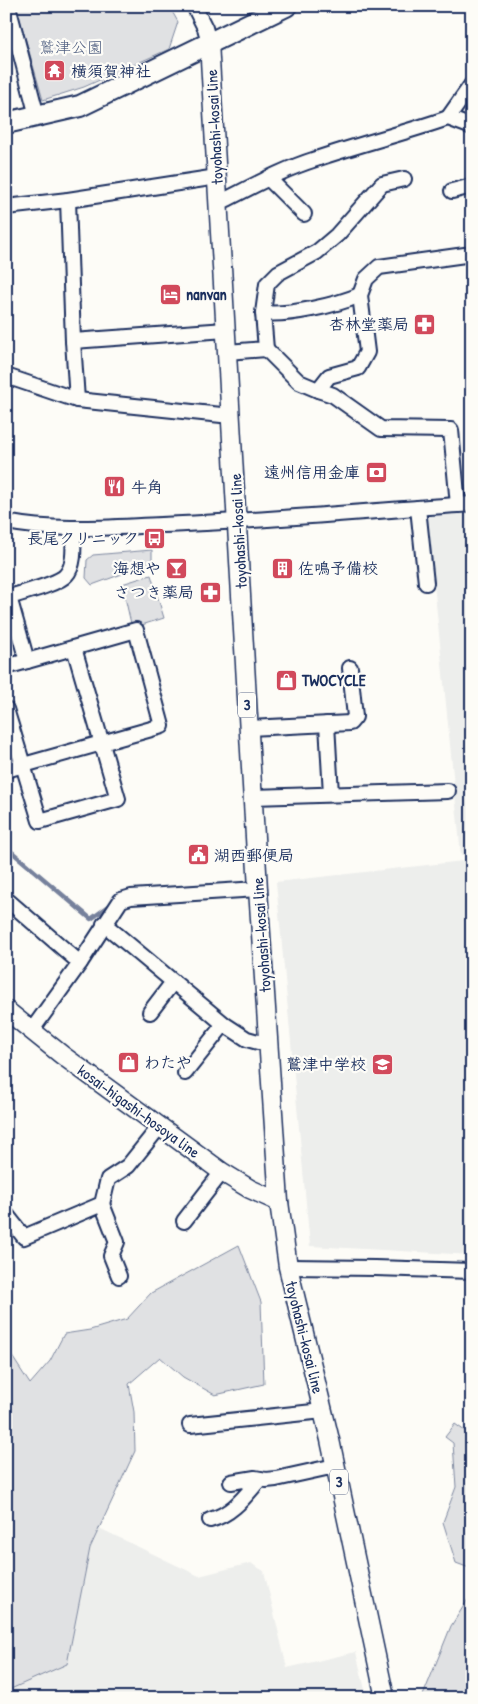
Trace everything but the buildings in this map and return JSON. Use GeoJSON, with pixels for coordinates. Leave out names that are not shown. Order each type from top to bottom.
{"type":"FeatureCollection","features":[{"type":"Feature","properties":{"kind":"highway"},"geometry":{"type":"LineString","coordinates":[[6,123],[80,106],[286,6]]}},
{"type":"Feature","properties":{"kind":"main road","name":"toyohashi-kosai line"},"geometry":{"type":"LineString","coordinates":[[209,42],[258,888],[279,1202],[288,1267],[323,1411],[385,1698]]}},
{"type":"Feature","properties":{"kind":"main road","name":"kosai-higashi-hosoya line"},"geometry":{"type":"LineString","coordinates":[[6,1010],[62,1055],[222,1172],[250,1189],[279,1202]]}},
{"type":"Feature","properties":{"kind":"street"},"geometry":{"type":"LineString","coordinates":[[8,6],[37,116]]}},
{"type":"Feature","properties":{"kind":"street"},"geometry":{"type":"LineString","coordinates":[[194,6],[205,28],[209,42]]}},
{"type":"Feature","properties":{"kind":"street"},"geometry":{"type":"LineString","coordinates":[[218,201],[225,200],[268,178],[316,159],[406,133],[448,118],[472,84]]}},
{"type":"Feature","properties":{"kind":"street"},"geometry":{"type":"LineString","coordinates":[[448,118],[472,127]]}},
{"type":"Feature","properties":{"kind":"street"},"geometry":{"type":"LineString","coordinates":[[6,207],[68,200],[217,177]]}},
{"type":"Feature","properties":{"kind":"street"},"geometry":{"type":"LineString","coordinates":[[268,178],[304,214]]}},
{"type":"Feature","properties":{"kind":"street"},"geometry":{"type":"LineString","coordinates":[[6,522],[19,525],[73,529],[237,522],[465,505],[451,430],[381,429],[333,394],[299,382],[266,349],[264,313],[267,284],[278,273],[318,252],[337,235],[382,184],[404,179]]}},
{"type":"Feature","properties":{"kind":"street"},"geometry":{"type":"LineString","coordinates":[[452,192],[472,186]]}},
{"type":"Feature","properties":{"kind":"street"},"geometry":{"type":"LineString","coordinates":[[68,200],[77,400]]}},
{"type":"Feature","properties":{"kind":"street"},"geometry":{"type":"LineString","coordinates":[[318,390],[328,376],[358,368],[366,352],[360,295],[366,279],[379,267],[472,254]]}},
{"type":"Feature","properties":{"kind":"street"},"geometry":{"type":"LineString","coordinates":[[264,313],[276,314],[344,302],[360,295]]}},
{"type":"Feature","properties":{"kind":"street"},"geometry":{"type":"LineString","coordinates":[[73,341],[226,330]]}},
{"type":"Feature","properties":{"kind":"street"},"geometry":{"type":"LineString","coordinates":[[227,352],[266,349]]}},
{"type":"Feature","properties":{"kind":"street"},"geometry":{"type":"LineString","coordinates":[[6,376],[77,400],[231,416]]}},
{"type":"Feature","properties":{"kind":"street"},"geometry":{"type":"LineString","coordinates":[[418,508],[426,583]]}},
{"type":"Feature","properties":{"kind":"street"},"geometry":{"type":"LineString","coordinates":[[27,661],[8,598],[58,581],[66,575],[72,559],[73,529]]}},
{"type":"Feature","properties":{"kind":"street"},"geometry":{"type":"LineString","coordinates":[[6,667],[136,630],[162,726],[101,745],[6,770]]}},
{"type":"Feature","properties":{"kind":"street"},"geometry":{"type":"LineString","coordinates":[[6,710],[40,821],[118,799],[74,648]]}},
{"type":"Feature","properties":{"kind":"street"},"geometry":{"type":"LineString","coordinates":[[249,728],[350,722],[355,717],[350,668]]}},
{"type":"Feature","properties":{"kind":"street"},"geometry":{"type":"LineString","coordinates":[[327,724],[332,794]]}},
{"type":"Feature","properties":{"kind":"street"},"geometry":{"type":"LineString","coordinates":[[253,797],[448,791]]}},
{"type":"Feature","properties":{"kind":"street"},"geometry":{"type":"LineString","coordinates":[[32,1030],[80,963],[121,900],[126,898],[258,888]]}},
{"type":"Feature","properties":{"kind":"street"},"geometry":{"type":"LineString","coordinates":[[6,899],[80,963]]}},
{"type":"Feature","properties":{"kind":"street"},"geometry":{"type":"LineString","coordinates":[[104,924],[224,1024],[252,1042],[268,1042]]}},
{"type":"Feature","properties":{"kind":"street"},"geometry":{"type":"LineString","coordinates":[[150,1012],[173,982]]}},
{"type":"Feature","properties":{"kind":"street"},"geometry":{"type":"LineString","coordinates":[[185,1073],[224,1024]]}},
{"type":"Feature","properties":{"kind":"street"},"geometry":{"type":"LineString","coordinates":[[119,1276],[111,1256],[117,1242],[102,1204],[108,1179],[128,1166],[160,1126]]}},
{"type":"Feature","properties":{"kind":"street"},"geometry":{"type":"LineString","coordinates":[[184,1221],[222,1172]]}},
{"type":"Feature","properties":{"kind":"street"},"geometry":{"type":"LineString","coordinates":[[6,1214],[24,1237],[102,1204]]}},
{"type":"Feature","properties":{"kind":"street"},"geometry":{"type":"LineString","coordinates":[[288,1267],[472,1271]]}},
{"type":"Feature","properties":{"kind":"street"},"geometry":{"type":"LineString","coordinates":[[190,1425],[323,1411]]}},
{"type":"Feature","properties":{"kind":"street"},"geometry":{"type":"LineString","coordinates":[[231,1482],[255,1478],[276,1479],[335,1466]]}},
{"type":"Feature","properties":{"kind":"street"},"geometry":{"type":"LineString","coordinates":[[210,1520],[220,1518],[232,1511],[260,1479]]}},
{"type":"Feature","properties":{"kind":"shaded area"},"geometry":{"type":"Polygon","coordinates":[[[472,512],[472,854],[461,855],[427,513],[472,512]]]}},
{"type":"Feature","properties":{"kind":"shaded area","name":"鷲津中学校"},"geometry":{"type":"Polygon","coordinates":[[[472,860],[472,1255],[310,1246],[276,882],[472,860]]]}},
{"type":"Feature","properties":{"kind":"shaded area"},"geometry":{"type":"Polygon","coordinates":[[[97,1527],[199,1576],[251,1563],[264,1571],[287,1668],[356,1652],[367,1698],[6,1698],[6,1693],[13,1688],[67,1664],[90,1548],[97,1527]]]}},
{"type":"Feature","properties":{"kind":"green space","name":"鷲津公園"},"geometry":{"type":"Polygon","coordinates":[[[16,6],[169,6],[178,22],[169,49],[84,87],[43,100],[16,6]]]}},
{"type":"Feature","properties":{"kind":"green space"},"geometry":{"type":"Polygon","coordinates":[[[152,550],[152,563],[92,585],[86,578],[87,560],[93,555],[152,550]]]}},
{"type":"Feature","properties":{"kind":"green space"},"geometry":{"type":"Polygon","coordinates":[[[151,575],[164,618],[132,628],[122,584],[151,575]]]}},
{"type":"Feature","properties":{"kind":"green space"},"geometry":{"type":"Polygon","coordinates":[[[239,1245],[261,1302],[264,1384],[215,1395],[183,1377],[160,1357],[129,1384],[134,1412],[135,1451],[90,1548],[67,1664],[6,1692],[6,1347],[30,1384],[50,1361],[64,1334],[90,1330],[127,1319],[151,1293],[239,1245]]]}},
{"type":"Feature","properties":{"kind":"green space"},"geometry":{"type":"Polygon","coordinates":[[[455,1424],[472,1436],[472,1569],[456,1563],[443,1522],[456,1487],[453,1443],[445,1437],[455,1424]]]}},
{"type":"Feature","properties":{"kind":"green space"},"geometry":{"type":"Polygon","coordinates":[[[472,1593],[472,1698],[422,1698],[451,1626],[472,1593]]]}},
{"type":"Feature","properties":{"kind":"waterway"},"geometry":{"type":"LineString","coordinates":[[6,847],[91,919],[113,903]]}},
{"type":"Feature","properties":{"kind":"place","name":"横須賀神社"},"geometry":{"type":"Point","coordinates":[55,71]}},
{"type":"Feature","properties":{"kind":"place","name":"nanvan"},"geometry":{"type":"Point","coordinates":[170,294]}},
{"type":"Feature","properties":{"kind":"place","name":"杏林堂薬局"},"geometry":{"type":"Point","coordinates":[425,324]}},
{"type":"Feature","properties":{"kind":"place","name":"遠州信用金庫"},"geometry":{"type":"Point","coordinates":[376,472]}},
{"type":"Feature","properties":{"kind":"place","name":"牛角"},"geometry":{"type":"Point","coordinates":[115,487]}},
{"type":"Feature","properties":{"kind":"place","name":"長尾クリニック"},"geometry":{"type":"Point","coordinates":[155,538]}},
{"type":"Feature","properties":{"kind":"place","name":"海想や"},"geometry":{"type":"Point","coordinates":[177,568]}},
{"type":"Feature","properties":{"kind":"place","name":"佐鳴予備校"},"geometry":{"type":"Point","coordinates":[282,568]}},
{"type":"Feature","properties":{"kind":"place","name":"さつき薬局"},"geometry":{"type":"Point","coordinates":[210,592]}},
{"type":"Feature","properties":{"kind":"place","name":"TWOCYCLE"},"geometry":{"type":"Point","coordinates":[286,680]}},
{"type":"Feature","properties":{"kind":"place","name":"湖西郵便局"},"geometry":{"type":"Point","coordinates":[198,855]}},
{"type":"Feature","properties":{"kind":"place","name":"わたや"},"geometry":{"type":"Point","coordinates":[128,1062]}},
{"type":"Feature","properties":{"kind":"place","name":"鷲津中学校"},"geometry":{"type":"Point","coordinates":[382,1064]}}]}
